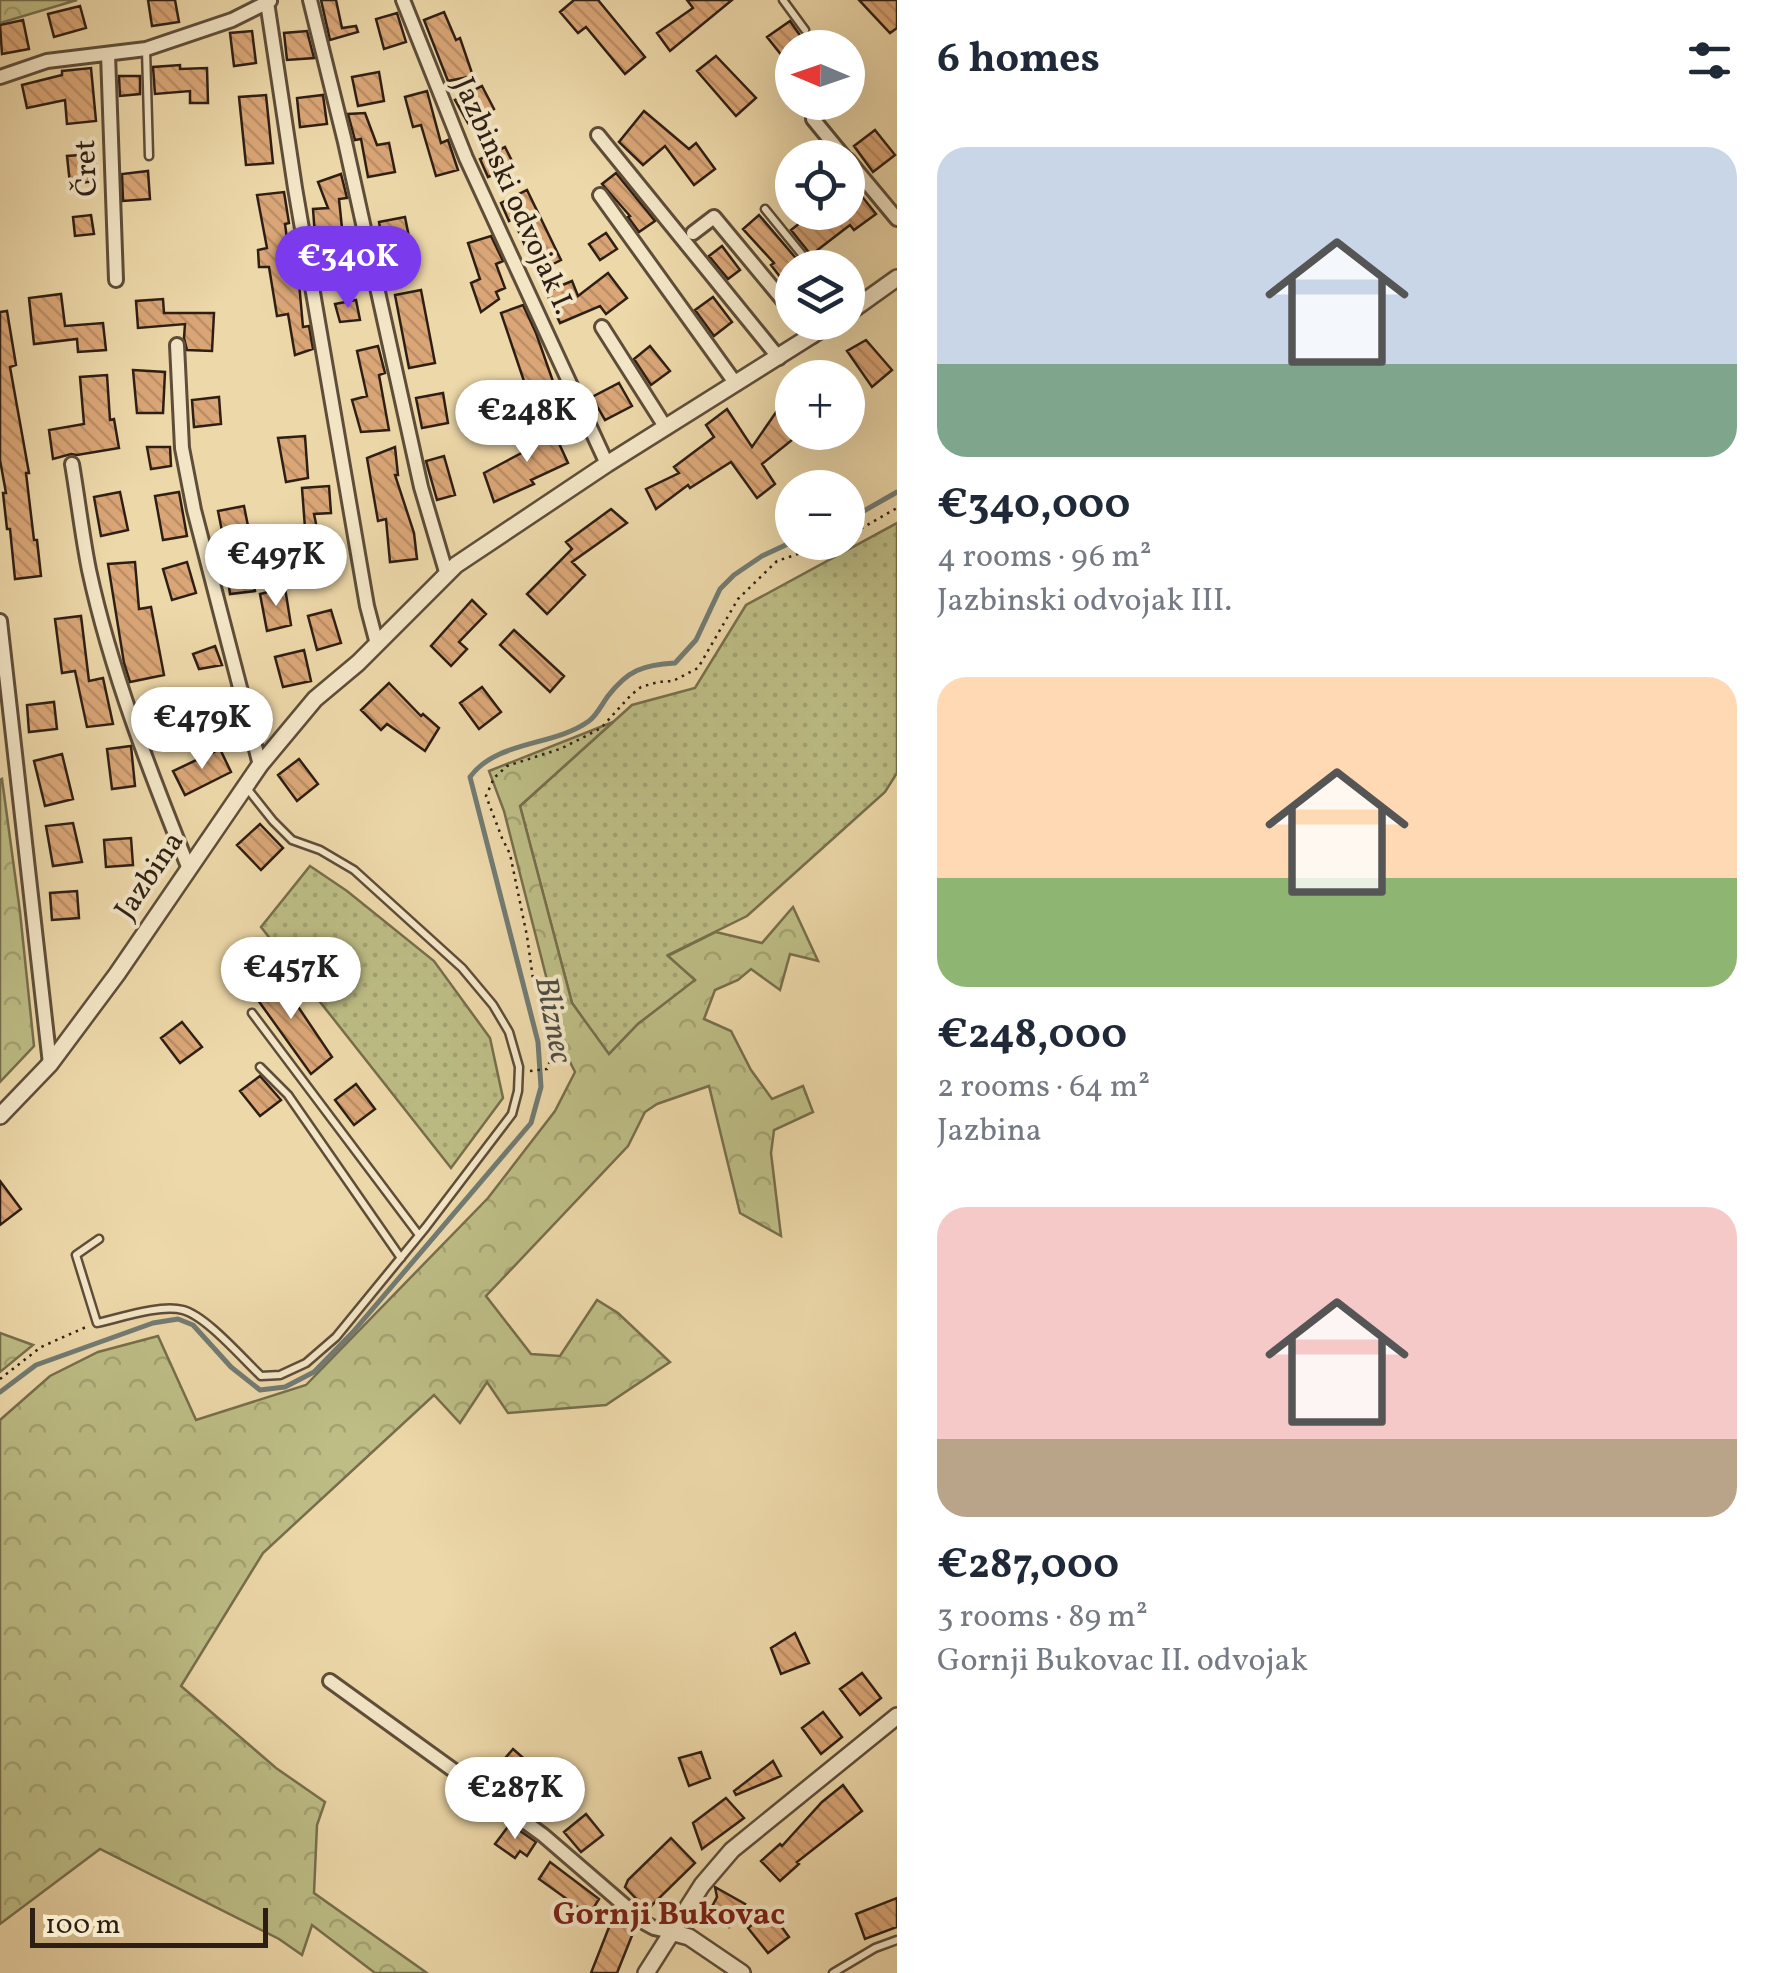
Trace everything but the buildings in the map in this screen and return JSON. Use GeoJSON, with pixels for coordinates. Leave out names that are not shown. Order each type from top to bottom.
{"type":"FeatureCollection","features":[{"type":"Feature","properties":{"kind":"street"},"geometry":{"type":"LineString","coordinates":[[310,0],[422,487],[447,576]]}},
{"type":"Feature","properties":{"kind":"street","name":"Jazbinski odvojak I."},"geometry":{"type":"LineString","coordinates":[[403,0],[466,158],[607,464]]}},
{"type":"Feature","properties":{"kind":"street"},"geometry":{"type":"LineString","coordinates":[[0,77],[47,61],[146,48],[232,20],[269,1],[319,331],[377,644]]}},
{"type":"Feature","properties":{"kind":"street","name":"Čret"},"geometry":{"type":"LineString","coordinates":[[108,54],[116,280]]}},
{"type":"Feature","properties":{"kind":"street"},"geometry":{"type":"LineString","coordinates":[[814,120],[830,140]]}},
{"type":"Feature","properties":{"kind":"street"},"geometry":{"type":"LineString","coordinates":[[598,136],[779,358]]}},
{"type":"Feature","properties":{"kind":"street"},"geometry":{"type":"LineString","coordinates":[[865,181],[897,219]]}},
{"type":"Feature","properties":{"kind":"street"},"geometry":{"type":"LineString","coordinates":[[600,195],[736,384]]}},
{"type":"Feature","properties":{"kind":"street"},"geometry":{"type":"LineString","coordinates":[[693,233],[714,216],[775,290]]}},
{"type":"Feature","properties":{"kind":"street"},"geometry":{"type":"LineString","coordinates":[[865,300],[897,278]]}},
{"type":"Feature","properties":{"kind":"street"},"geometry":{"type":"LineString","coordinates":[[602,327],[666,428]]}},
{"type":"Feature","properties":{"kind":"street","name":"Jazbina"},"geometry":{"type":"LineString","coordinates":[[0,1116],[50,1064],[117,974],[260,765],[315,699],[456,565],[607,464],[779,358],[797,340]]}},
{"type":"Feature","properties":{"kind":"street"},"geometry":{"type":"LineString","coordinates":[[177,345],[182,448],[194,510],[260,765]]}},
{"type":"Feature","properties":{"kind":"street"},"geometry":{"type":"LineString","coordinates":[[72,464],[89,568],[106,636],[188,869]]}},
{"type":"Feature","properties":{"kind":"street"},"geometry":{"type":"LineString","coordinates":[[0,620],[50,1064]]}},
{"type":"Feature","properties":{"kind":"street"},"geometry":{"type":"LineString","coordinates":[[330,1681],[543,1835],[645,1923],[688,1937],[742,1973]]}},
{"type":"Feature","properties":{"kind":"street"},"geometry":{"type":"LineString","coordinates":[[646,1973],[702,1885],[732,1850],[897,1716]]}},
{"type":"Feature","properties":{"kind":"lane"},"geometry":{"type":"LineString","coordinates":[[783,0],[805,30]]}},
{"type":"Feature","properties":{"kind":"lane"},"geometry":{"type":"LineString","coordinates":[[146,48],[148,156]]}},
{"type":"Feature","properties":{"kind":"lane"},"geometry":{"type":"LineString","coordinates":[[765,209],[798,250]]}},
{"type":"Feature","properties":{"kind":"lane"},"geometry":{"type":"LineString","coordinates":[[99,1239],[76,1255],[97,1322],[182,1309],[202,1319],[261,1376],[280,1375],[306,1362],[336,1338],[512,1114],[519,1066],[510,1032],[462,968],[354,870],[320,850],[292,840],[245,786]]}},
{"type":"Feature","properties":{"kind":"lane"},"geometry":{"type":"LineString","coordinates":[[252,1013],[420,1235]]}},
{"type":"Feature","properties":{"kind":"lane"},"geometry":{"type":"LineString","coordinates":[[260,1066],[288,1094],[400,1258]]}},
{"type":"Feature","properties":{"kind":"lane"},"geometry":{"type":"LineString","coordinates":[[833,1973],[897,1940]]}},
{"type":"Feature","properties":{"kind":"path"},"geometry":{"type":"LineString","coordinates":[[865,528],[897,508]]}},
{"type":"Feature","properties":{"kind":"path"},"geometry":{"type":"LineString","coordinates":[[533,1071],[547,1069],[553,1052],[533,979],[510,854],[486,796],[494,778],[506,766],[560,749],[601,728],[642,687],[674,681],[698,668],[738,600],[780,560]]}},
{"type":"Feature","properties":{"kind":"path"},"geometry":{"type":"LineString","coordinates":[[0,1379],[41,1346],[97,1322]]}},
{"type":"Feature","properties":{"kind":"green space"},"geometry":{"type":"Polygon","coordinates":[[[0,0],[77,0],[0,23],[0,0]]]}},
{"type":"Feature","properties":{"kind":"green space"},"geometry":{"type":"Polygon","coordinates":[[[897,523],[897,773],[885,792],[747,916],[668,955],[696,980],[638,1024],[608,1055],[572,1003],[520,806],[632,705],[695,688],[746,605],[829,560],[865,560],[865,540],[897,523]]]}},
{"type":"Feature","properties":{"kind":"green space"},"geometry":{"type":"Polygon","coordinates":[[[613,722],[520,806],[572,1003],[609,1054],[638,1024],[695,980],[668,956],[716,932],[762,943],[793,907],[818,961],[790,954],[780,990],[751,969],[715,990],[704,1019],[731,1031],[751,1070],[772,1099],[803,1086],[813,1112],[774,1130],[771,1153],[781,1236],[740,1213],[709,1086],[645,1112],[628,1146],[486,1296],[531,1354],[560,1356],[597,1300],[618,1313],[670,1362],[606,1405],[508,1413],[487,1382],[460,1423],[434,1395],[263,1553],[181,1686],[276,1768],[325,1802],[317,1825],[314,1893],[427,1973],[375,1973],[312,1925],[302,1955],[279,1939],[100,1849],[0,1924],[0,1420],[50,1376],[98,1352],[158,1336],[196,1420],[306,1385],[488,1198],[555,1111],[575,1072],[555,1032],[547,980],[504,811],[489,771],[613,722]]]}},
{"type":"Feature","properties":{"kind":"green space"},"geometry":{"type":"Polygon","coordinates":[[[0,780],[34,1046],[0,1082],[0,780]]]}},
{"type":"Feature","properties":{"kind":"green space"},"geometry":{"type":"Polygon","coordinates":[[[310,866],[434,961],[490,1038],[503,1098],[451,1168],[261,927],[310,866]]]}},
{"type":"Feature","properties":{"kind":"green space"},"geometry":{"type":"Polygon","coordinates":[[[0,1333],[33,1345],[0,1372],[0,1333]]]}},
{"type":"Feature","properties":{"kind":"waterway","name":"Bliznec"},"geometry":{"type":"LineString","coordinates":[[865,510],[897,492]]}},
{"type":"Feature","properties":{"kind":"waterway","name":"Bliznec"},"geometry":{"type":"LineString","coordinates":[[0,1392],[36,1365],[153,1323],[178,1319],[193,1325],[231,1367],[260,1390],[285,1387],[314,1372],[353,1332],[531,1123],[541,1087],[538,1042],[470,777],[495,756],[559,736],[589,721],[615,687],[637,670],[675,663],[696,640],[720,589],[734,575],[775,550]]}},
{"type":"Feature","properties":{"kind":"district","name":"Gornji Bukovac"},"geometry":{"type":"Point","coordinates":[669,1916]}}]}
